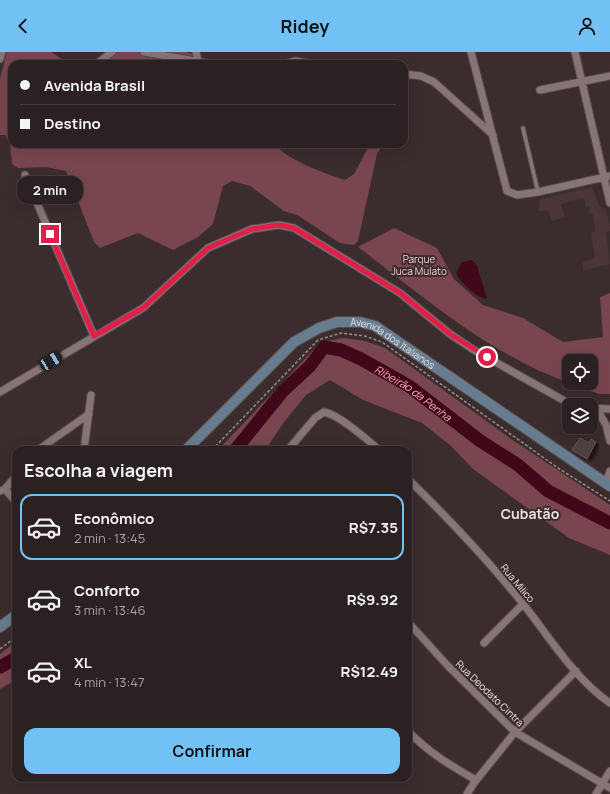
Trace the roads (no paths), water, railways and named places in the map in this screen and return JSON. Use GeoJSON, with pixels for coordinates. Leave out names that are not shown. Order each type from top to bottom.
{"type":"FeatureCollection","features":[{"type":"Feature","properties":{"kind":"main road","name":"Avenida dos Italianos"},"geometry":{"type":"LineString","coordinates":[[190,446],[294,342],[319,328],[337,322],[360,322],[375,326],[608,485]]}},
{"type":"Feature","properties":{"kind":"main road"},"geometry":{"type":"LineString","coordinates":[[0,627],[12,618]]}},
{"type":"Feature","properties":{"kind":"street"},"geometry":{"type":"LineString","coordinates":[[0,59],[2,52]]}},
{"type":"Feature","properties":{"kind":"street"},"geometry":{"type":"LineString","coordinates":[[102,60],[112,52]]}},
{"type":"Feature","properties":{"kind":"street"},"geometry":{"type":"LineString","coordinates":[[144,52],[192,60]]}},
{"type":"Feature","properties":{"kind":"street"},"geometry":{"type":"LineString","coordinates":[[471,52],[507,190],[517,195],[538,192],[607,176]]}},
{"type":"Feature","properties":{"kind":"street"},"geometry":{"type":"LineString","coordinates":[[575,52],[581,82],[607,176],[610,203]]}},
{"type":"Feature","properties":{"kind":"street"},"geometry":{"type":"LineString","coordinates":[[408,74],[421,76],[434,82],[493,136]]}},
{"type":"Feature","properties":{"kind":"street"},"geometry":{"type":"LineString","coordinates":[[540,90],[610,76]]}},
{"type":"Feature","properties":{"kind":"street"},"geometry":{"type":"LineString","coordinates":[[25,175],[94,336]]}},
{"type":"Feature","properties":{"kind":"street"},"geometry":{"type":"LineString","coordinates":[[0,392],[143,308],[208,248],[252,229],[279,225],[294,228],[400,293],[450,334],[474,350],[562,400]]}},
{"type":"Feature","properties":{"kind":"street"},"geometry":{"type":"LineString","coordinates":[[85,446],[91,395]]}},
{"type":"Feature","properties":{"kind":"street"},"geometry":{"type":"LineString","coordinates":[[598,409],[610,409]]}},
{"type":"Feature","properties":{"kind":"street"},"geometry":{"type":"LineString","coordinates":[[291,446],[319,414],[330,413],[374,446]]}},
{"type":"Feature","properties":{"kind":"street"},"geometry":{"type":"LineString","coordinates":[[44,446],[89,414]]}},
{"type":"Feature","properties":{"kind":"street"},"geometry":{"type":"LineString","coordinates":[[598,414],[606,425],[610,441]]}},
{"type":"Feature","properties":{"kind":"street"},"geometry":{"type":"LineString","coordinates":[[608,485],[610,471]]}},
{"type":"Feature","properties":{"kind":"street"},"geometry":{"type":"LineString","coordinates":[[12,480],[2,490],[12,499]]}},
{"type":"Feature","properties":{"kind":"street","name":"Rua Milico"},"geometry":{"type":"LineString","coordinates":[[412,483],[451,521],[523,604],[576,671],[598,694],[610,703]]}},
{"type":"Feature","properties":{"kind":"street"},"geometry":{"type":"LineString","coordinates":[[484,643],[523,604]]}},
{"type":"Feature","properties":{"kind":"street","name":"Rua Deodato Cintra"},"geometry":{"type":"LineString","coordinates":[[412,626],[447,665],[515,732],[610,788]]}},
{"type":"Feature","properties":{"kind":"street"},"geometry":{"type":"LineString","coordinates":[[467,794],[476,780],[515,732],[576,671]]}},
{"type":"Feature","properties":{"kind":"street"},"geometry":{"type":"LineString","coordinates":[[412,735],[421,745],[446,763],[476,780]]}},
{"type":"Feature","properties":{"kind":"street"},"geometry":{"type":"LineString","coordinates":[[596,794],[610,771]]}},
{"type":"Feature","properties":{"kind":"lane"},"geometry":{"type":"LineString","coordinates":[[523,128],[538,192]]}},
{"type":"Feature","properties":{"kind":"waterway","name":"Ribeirão da Penha"},"geometry":{"type":"LineString","coordinates":[[238,446],[283,391],[310,366],[324,347],[341,350],[361,359],[409,386],[479,440],[518,465],[548,491],[610,523]]}},
{"type":"Feature","properties":{"kind":"waterway","name":"Ribeirão da Penha"},"geometry":{"type":"LineString","coordinates":[[0,667],[12,660]]}},
{"type":"Feature","properties":{"kind":"district","name":"Cubatão"},"geometry":{"type":"Point","coordinates":[530,513]}},
{"type":"Feature","properties":{"kind":"park label","name":"Parque Juca Mulato"},"geometry":{"type":"Point","coordinates":[419,264]}}]}
